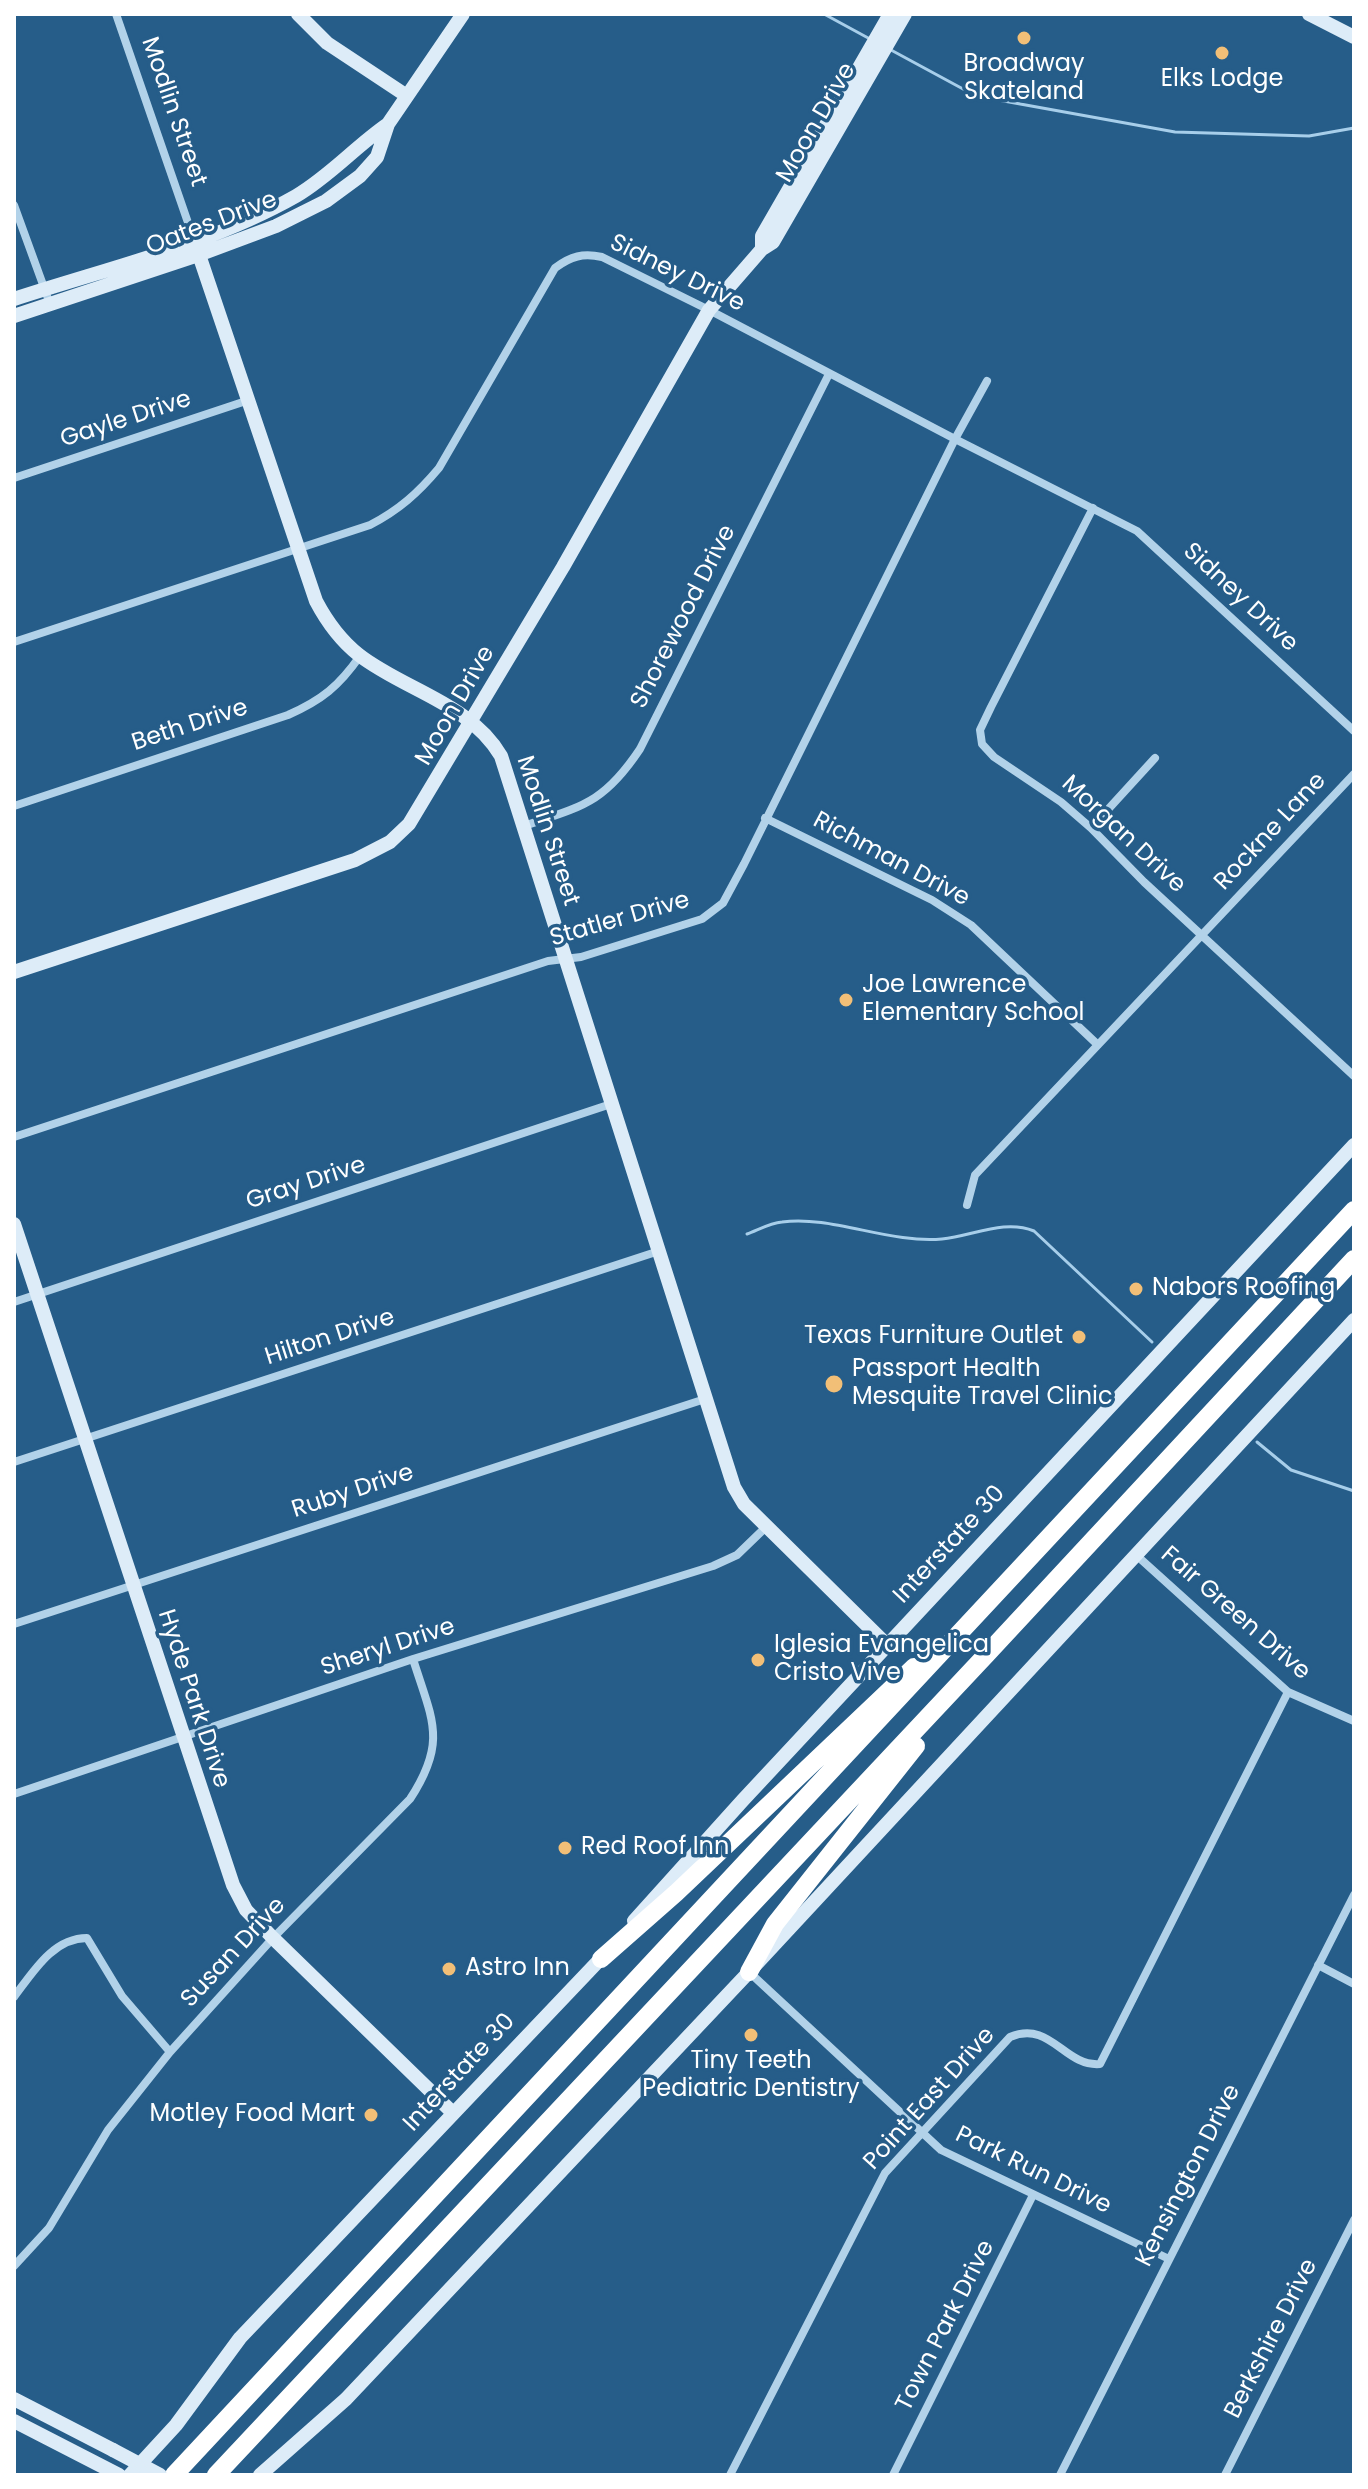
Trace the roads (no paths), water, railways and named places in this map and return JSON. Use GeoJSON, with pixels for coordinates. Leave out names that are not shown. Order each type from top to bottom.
{"type":"FeatureCollection","features":[{"type":"Feature","properties":{"kind":"highway"},"geometry":{"type":"LineString","coordinates":[[174,2475],[1354,1210]]}},
{"type":"Feature","properties":{"kind":"highway"},"geometry":{"type":"LineString","coordinates":[[216,2475],[1354,1259]]}},
{"type":"Feature","properties":{"kind":"highway"},"geometry":{"type":"LineString","coordinates":[[601,1959],[721,1851],[898,1681],[987,1604]]}},
{"type":"Feature","properties":{"kind":"highway"},"geometry":{"type":"LineString","coordinates":[[749,1972],[775,1924],[986,1655]]}},
{"type":"Feature","properties":{"kind":"main road"},"geometry":{"type":"LineString","coordinates":[[298,14],[327,43],[407,96]]}},
{"type":"Feature","properties":{"kind":"main road","name":"Oates Drive"},"geometry":{"type":"LineString","coordinates":[[14,299],[276,226],[326,201],[360,176],[377,157],[388,124],[463,14]]}},
{"type":"Feature","properties":{"kind":"main road","name":"Moon Drive"},"geometry":{"type":"LineString","coordinates":[[14,972],[355,860],[378,850],[399,835],[418,814],[709,310],[762,249],[762,236],[874,54],[890,22],[905,14]]}},
{"type":"Feature","properties":{"kind":"main road"},"geometry":{"type":"LineString","coordinates":[[1309,14],[1354,37]]}},
{"type":"Feature","properties":{"kind":"main road","name":"Oates Drive"},"geometry":{"type":"LineString","coordinates":[[14,316],[197,247],[300,193],[341,164],[363,141],[388,124]]}},
{"type":"Feature","properties":{"kind":"main road","name":"Modlin Street"},"geometry":{"type":"LineString","coordinates":[[197,247],[324,617],[360,656],[472,722],[501,756],[734,1487],[744,1504],[766,1527],[887,1645]]}},
{"type":"Feature","properties":{"kind":"main road","name":"Interstate 30"},"geometry":{"type":"LineString","coordinates":[[130,2475],[176,2425],[240,2338],[601,1959],[743,1800],[1354,1145]]}},
{"type":"Feature","properties":{"kind":"main road","name":"Hyde Park Drive"},"geometry":{"type":"LineString","coordinates":[[14,1224],[233,1885],[246,1910],[273,1938],[453,2113]]}},
{"type":"Feature","properties":{"kind":"main road"},"geometry":{"type":"LineString","coordinates":[[263,2474],[346,2399],[749,1972],[1354,1320]]}},
{"type":"Feature","properties":{"kind":"main road"},"geometry":{"type":"LineString","coordinates":[[14,2399],[160,2475]]}},
{"type":"Feature","properties":{"kind":"main road"},"geometry":{"type":"LineString","coordinates":[[14,2421],[119,2475]]}},
{"type":"Feature","properties":{"kind":"street","name":"Modlin Street"},"geometry":{"type":"LineString","coordinates":[[116,14],[197,247]]}},
{"type":"Feature","properties":{"kind":"street"},"geometry":{"type":"LineString","coordinates":[[14,205],[50,304]]}},
{"type":"Feature","properties":{"kind":"street","name":"Sidney Drive"},"geometry":{"type":"LineString","coordinates":[[14,642],[370,525],[393,513],[418,494],[439,468],[555,268],[569,258],[587,254],[602,257],[709,310],[1093,508],[1143,537],[1354,731]]}},
{"type":"Feature","properties":{"kind":"street","name":"Shorewood Drive"},"geometry":{"type":"LineString","coordinates":[[524,826],[579,807],[601,795],[621,777],[640,749],[829,374]]}},
{"type":"Feature","properties":{"kind":"street","name":"Statler Drive"},"geometry":{"type":"LineString","coordinates":[[14,1137],[548,961],[581,957],[689,924],[715,911],[731,890],[955,439],[987,381]]}},
{"type":"Feature","properties":{"kind":"street","name":"Gayle Drive"},"geometry":{"type":"LineString","coordinates":[[14,478],[250,400]]}},
{"type":"Feature","properties":{"kind":"street","name":"Morgan Drive"},"geometry":{"type":"LineString","coordinates":[[1093,508],[980,730],[982,744],[994,757],[1061,802],[1091,828],[1144,882],[1354,1076]]}},
{"type":"Feature","properties":{"kind":"street","name":"Beth Drive"},"geometry":{"type":"LineString","coordinates":[[14,806],[288,715],[315,703],[342,682],[360,656]]}},
{"type":"Feature","properties":{"kind":"street"},"geometry":{"type":"LineString","coordinates":[[1091,828],[1155,758]]}},
{"type":"Feature","properties":{"kind":"street","name":"Rockne Lane"},"geometry":{"type":"LineString","coordinates":[[967,1205],[975,1175],[1354,774]]}},
{"type":"Feature","properties":{"kind":"street","name":"Richman Drive"},"geometry":{"type":"LineString","coordinates":[[765,818],[932,900],[971,925],[1098,1045]]}},
{"type":"Feature","properties":{"kind":"street","name":"Gray Drive"},"geometry":{"type":"LineString","coordinates":[[14,1302],[611,1104]]}},
{"type":"Feature","properties":{"kind":"street","name":"Hilton Drive"},"geometry":{"type":"LineString","coordinates":[[14,1462],[659,1251]]}},
{"type":"Feature","properties":{"kind":"street","name":"Ruby Drive"},"geometry":{"type":"LineString","coordinates":[[14,1624],[705,1399]]}},
{"type":"Feature","properties":{"kind":"street","name":"Sheryl Drive"},"geometry":{"type":"LineString","coordinates":[[14,1794],[413,1659],[713,1566],[737,1555],[766,1527]]}},
{"type":"Feature","properties":{"kind":"street","name":"Fair Green Drive"},"geometry":{"type":"LineString","coordinates":[[1135,1554],[1288,1692],[1354,1721]]}},
{"type":"Feature","properties":{"kind":"street","name":"Susan Drive"},"geometry":{"type":"LineString","coordinates":[[14,2266],[49,2228],[108,2130],[170,2052],[273,1938],[410,1799],[424,1779],[433,1755],[432,1720],[413,1659]]}},
{"type":"Feature","properties":{"kind":"street","name":"Point East Drive"},"geometry":{"type":"LineString","coordinates":[[730,2475],[885,2173],[1010,2037],[1026,2031],[1037,2034],[1089,2065],[1100,2064],[1288,1692]]}},
{"type":"Feature","properties":{"kind":"street","name":"Kensington Drive"},"geometry":{"type":"LineString","coordinates":[[1060,2475],[1354,1895]]}},
{"type":"Feature","properties":{"kind":"street"},"geometry":{"type":"LineString","coordinates":[[14,1997],[35,1969],[63,1942],[87,1938],[122,1996],[170,2052]]}},
{"type":"Feature","properties":{"kind":"street"},"geometry":{"type":"LineString","coordinates":[[1318,1965],[1354,1984]]}},
{"type":"Feature","properties":{"kind":"street","name":"Park Run Drive"},"geometry":{"type":"LineString","coordinates":[[749,1972],[941,2150],[1169,2259]]}},
{"type":"Feature","properties":{"kind":"street","name":"Town Park Drive"},"geometry":{"type":"LineString","coordinates":[[893,2475],[1033,2195]]}},
{"type":"Feature","properties":{"kind":"street","name":"Berkshire Drive"},"geometry":{"type":"LineString","coordinates":[[1225,2475],[1354,2220]]}},
{"type":"Feature","properties":{"kind":"waterway"},"geometry":{"type":"LineString","coordinates":[[824,14],[870,39]]}},
{"type":"Feature","properties":{"kind":"waterway"},"geometry":{"type":"LineString","coordinates":[[891,50],[976,96],[1175,132],[1309,136],[1354,128]]}},
{"type":"Feature","properties":{"kind":"waterway"},"geometry":{"type":"LineString","coordinates":[[747,1234],[769,1225],[801,1221],[922,1239],[942,1239],[1000,1227],[1023,1228],[1034,1231],[1152,1342]]}},
{"type":"Feature","properties":{"kind":"waterway"},"geometry":{"type":"LineString","coordinates":[[1257,1442],[1291,1470],[1354,1491]]}},
{"type":"Feature","properties":{"kind":"place","name":"Broadway Skateland"},"geometry":{"type":"Point","coordinates":[1024,38]}},
{"type":"Feature","properties":{"kind":"place","name":"Elks Lodge"},"geometry":{"type":"Point","coordinates":[1222,53]}},
{"type":"Feature","properties":{"kind":"place","name":"Joe Lawrence Elementary School"},"geometry":{"type":"Point","coordinates":[846,1000]}},
{"type":"Feature","properties":{"kind":"place","name":"Nabors Roofing"},"geometry":{"type":"Point","coordinates":[1136,1289]}},
{"type":"Feature","properties":{"kind":"place","name":"Texas Furniture Outlet"},"geometry":{"type":"Point","coordinates":[1079,1337]}},
{"type":"Feature","properties":{"kind":"place","name":"Passport Health Mesquite Travel Clinic"},"geometry":{"type":"Point","coordinates":[834,1384]}},
{"type":"Feature","properties":{"kind":"place","name":"Iglesia Evangelica Cristo Vive"},"geometry":{"type":"Point","coordinates":[758,1660]}},
{"type":"Feature","properties":{"kind":"place","name":"Red Roof Inn"},"geometry":{"type":"Point","coordinates":[565,1848]}},
{"type":"Feature","properties":{"kind":"place","name":"Astro Inn"},"geometry":{"type":"Point","coordinates":[449,1969]}},
{"type":"Feature","properties":{"kind":"place","name":"Tiny Teeth Pediatric Dentistry"},"geometry":{"type":"Point","coordinates":[751,2035]}},
{"type":"Feature","properties":{"kind":"place","name":"Motley Food Mart"},"geometry":{"type":"Point","coordinates":[371,2115]}}]}
